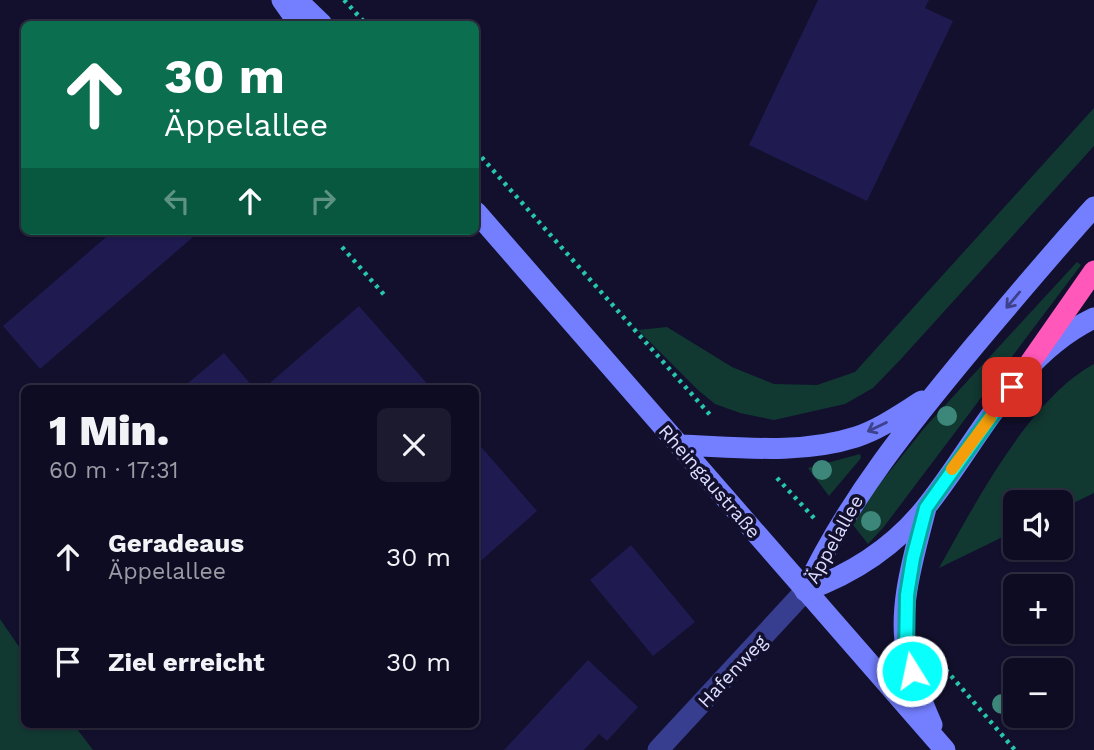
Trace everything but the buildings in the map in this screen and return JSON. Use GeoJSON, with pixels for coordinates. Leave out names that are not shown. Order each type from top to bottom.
{"type":"FeatureCollection","features":[{"type":"Feature","properties":{"kind":"highway"},"geometry":{"type":"LineString","coordinates":[[1027,367],[1094,271]]}},
{"type":"Feature","properties":{"kind":"main road"},"geometry":{"type":"LineString","coordinates":[[282,0],[297,21]]}},
{"type":"Feature","properties":{"kind":"main road"},"geometry":{"type":"LineString","coordinates":[[297,0],[319,21]]}},
{"type":"Feature","properties":{"kind":"main road","name":"Äppelallee"},"geometry":{"type":"LineString","coordinates":[[805,591],[848,510],[873,473],[936,392],[1057,247],[1094,207]]}},
{"type":"Feature","properties":{"kind":"main road","name":"Rheingaustraße"},"geometry":{"type":"LineString","coordinates":[[479,215],[943,748]]}},
{"type":"Feature","properties":{"kind":"main road","name":"Äppelallee"},"geometry":{"type":"LineString","coordinates":[[805,591],[855,569],[900,534],[926,508],[1027,367],[1053,343],[1094,318]]}},
{"type":"Feature","properties":{"kind":"main road"},"geometry":{"type":"LineString","coordinates":[[680,445],[812,447],[833,443],[882,426],[936,392]]}},
{"type":"Feature","properties":{"kind":"main road"},"geometry":{"type":"LineString","coordinates":[[926,508],[907,595],[906,651],[917,691],[943,748]]}},
{"type":"Feature","properties":{"kind":"street","name":"Hafenweg"},"geometry":{"type":"LineString","coordinates":[[658,750],[805,591]]}},
{"type":"Feature","properties":{"kind":"path"},"geometry":{"type":"LineString","coordinates":[[344,0],[363,21]]}},
{"type":"Feature","properties":{"kind":"path"},"geometry":{"type":"LineString","coordinates":[[479,154],[706,411]]}},
{"type":"Feature","properties":{"kind":"path"},"geometry":{"type":"LineString","coordinates":[[342,247],[387,298]]}},
{"type":"Feature","properties":{"kind":"path"},"geometry":{"type":"LineString","coordinates":[[774,475],[808,511]]}},
{"type":"Feature","properties":{"kind":"path"},"geometry":{"type":"LineString","coordinates":[[934,656],[1015,750]]}},
{"type":"Feature","properties":{"kind":"green space"},"geometry":{"type":"Polygon","coordinates":[[[1094,108],[1094,146],[901,359],[873,388],[845,404],[774,420],[740,413],[715,404],[638,330],[667,327],[732,367],[774,384],[817,385],[855,372],[1094,108]]]}},
{"type":"Feature","properties":{"kind":"green space"},"geometry":{"type":"Polygon","coordinates":[[[1077,262],[1081,265],[883,528],[868,544],[850,521],[926,426],[1077,262]]]}},
{"type":"Feature","properties":{"kind":"green space"},"geometry":{"type":"Polygon","coordinates":[[[1094,364],[1094,493],[1073,503],[1073,490],[1003,490],[1003,537],[939,568],[1006,455],[1047,402],[1070,380],[1094,364]]]}},
{"type":"Feature","properties":{"kind":"green space"},"geometry":{"type":"Polygon","coordinates":[[[860,454],[861,458],[829,496],[808,468],[860,454]]]}},
{"type":"Feature","properties":{"kind":"green space"},"geometry":{"type":"Polygon","coordinates":[[[0,619],[21,650],[21,728],[76,728],[93,750],[0,750],[0,619]]]}},
{"type":"Feature","properties":{"kind":"slow traffic"},"geometry":{"type":"LineString","coordinates":[[952,469],[990,418]]}},
{"type":"Feature","properties":{"kind":"route"},"geometry":{"type":"LineString","coordinates":[[912,671],[906,651],[907,595],[926,508],[1012,387]]}}]}
